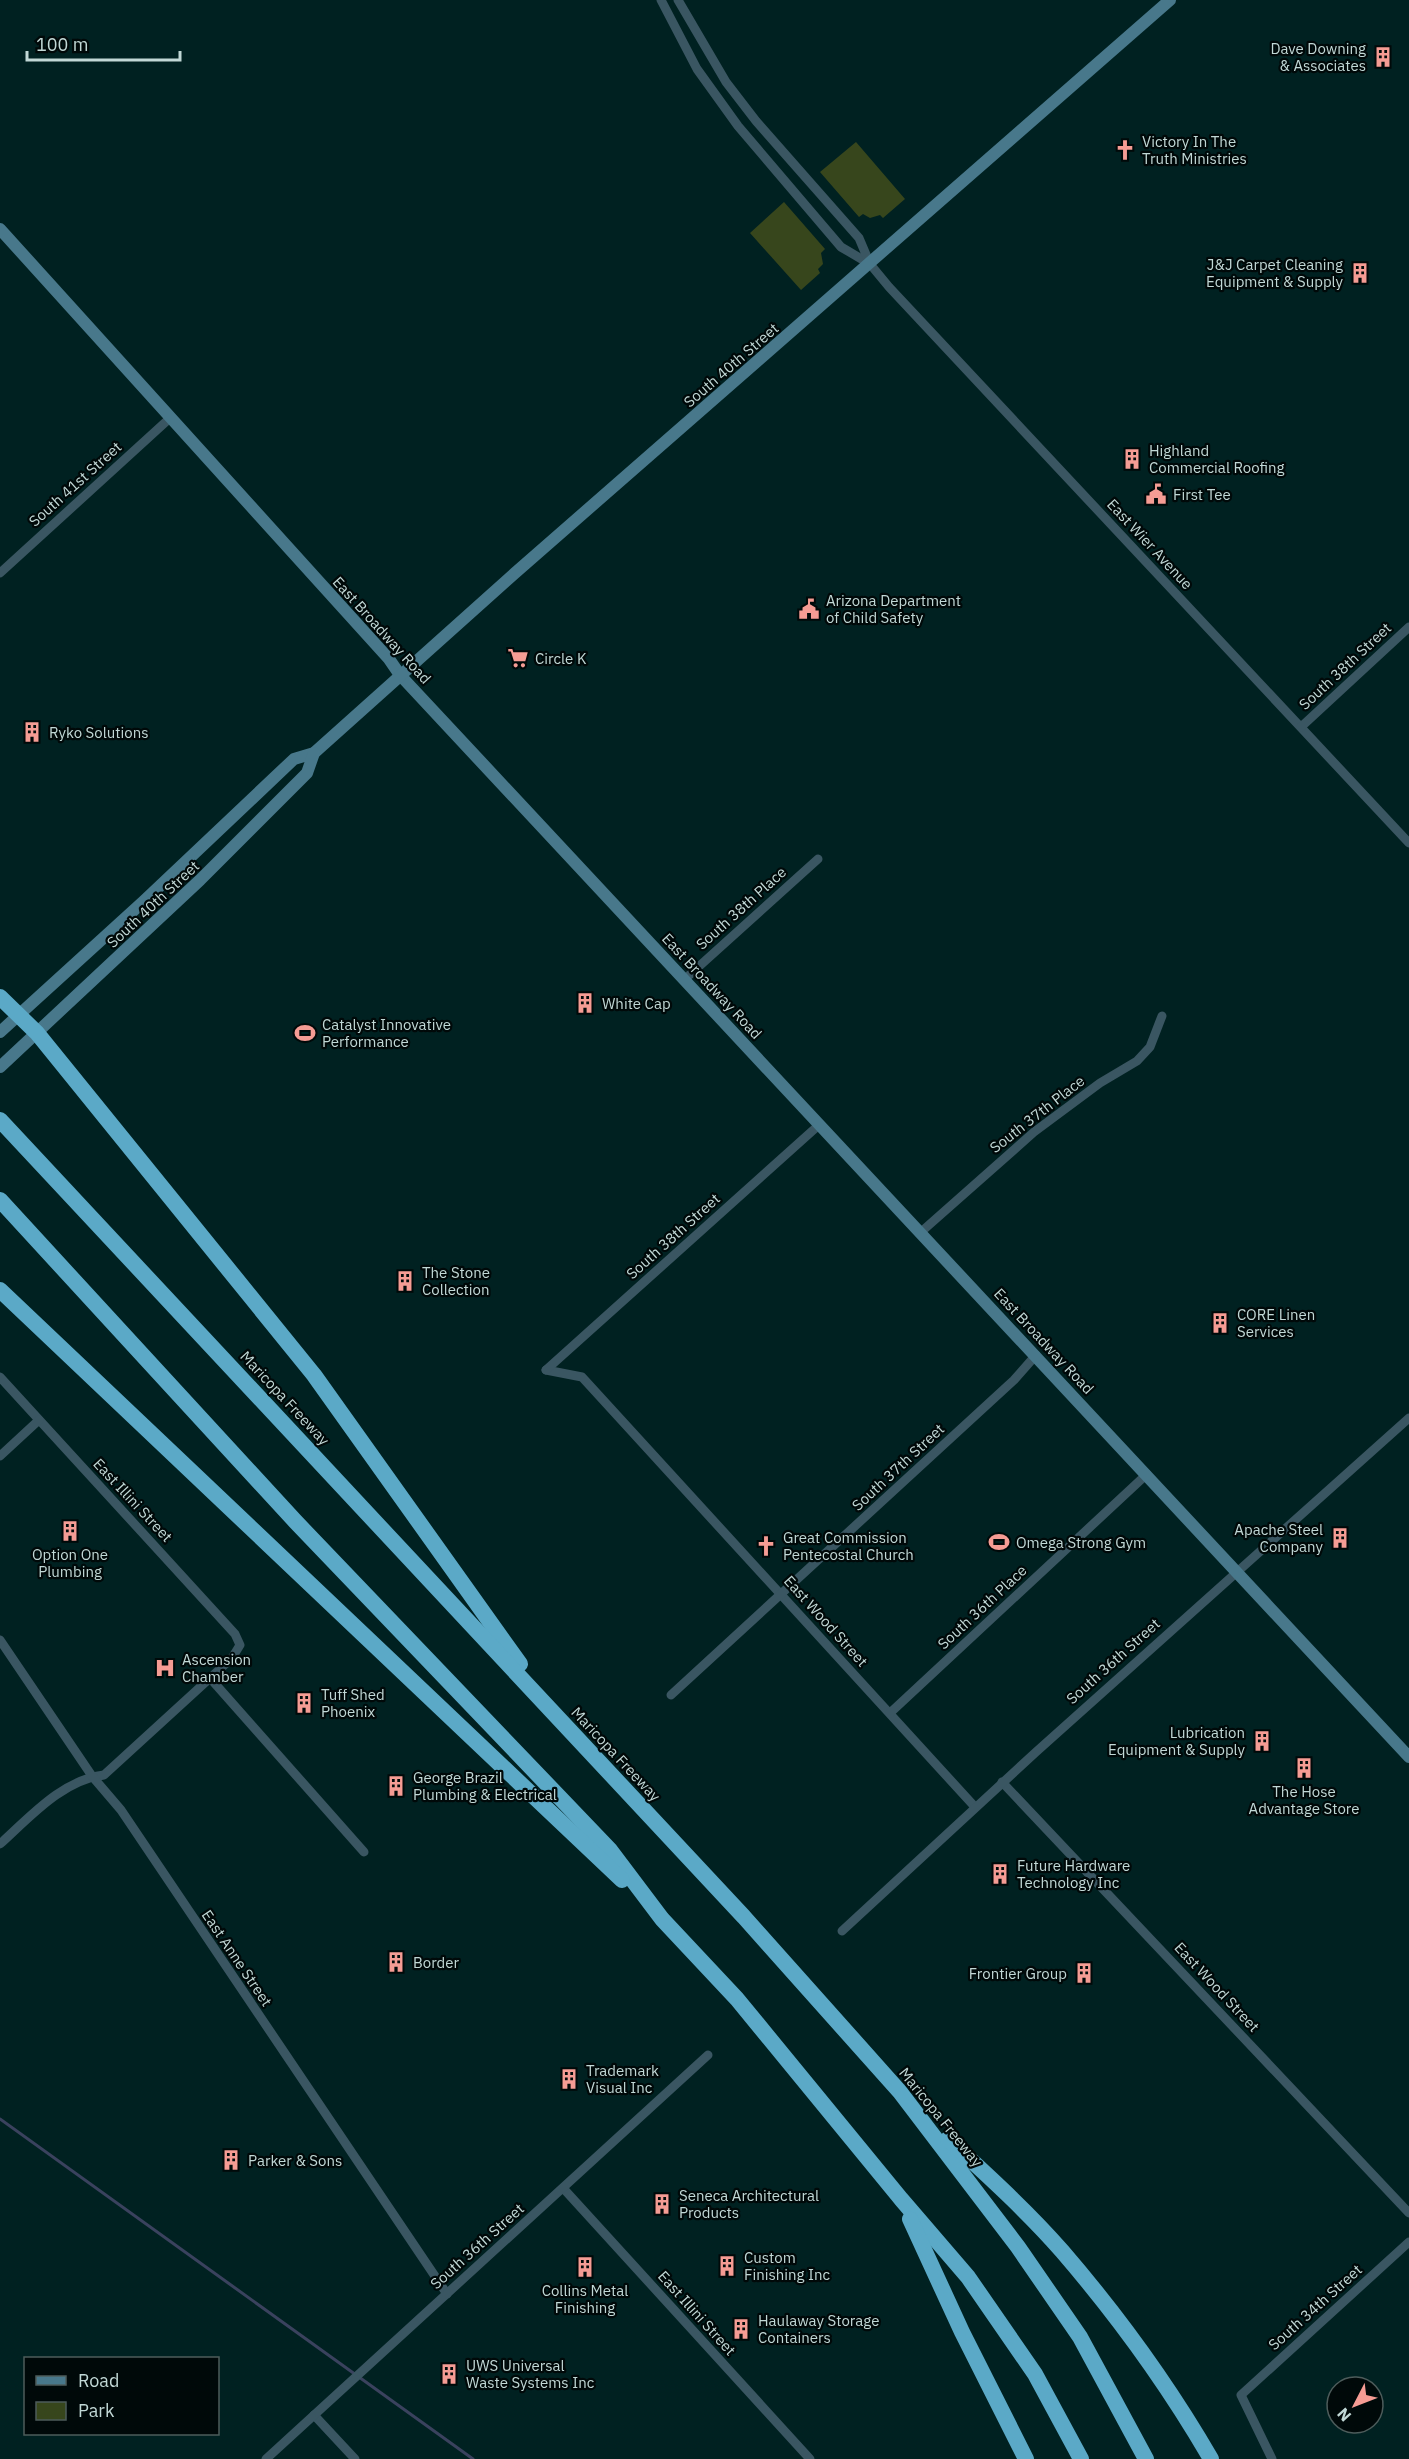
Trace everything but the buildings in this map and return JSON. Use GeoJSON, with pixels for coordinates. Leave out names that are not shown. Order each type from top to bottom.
{"type":"FeatureCollection","features":[{"type":"Feature","properties":{"kind":"highway"},"geometry":{"type":"LineString","coordinates":[[0,997],[38,1033],[314,1375],[559,1719]]}},
{"type":"Feature","properties":{"kind":"highway","name":"Maricopa Freeway"},"geometry":{"type":"LineString","coordinates":[[0,1120],[744,1917],[908,2101],[1018,2247],[1080,2337],[1146,2459]]}},
{"type":"Feature","properties":{"kind":"highway"},"geometry":{"type":"LineString","coordinates":[[0,1200],[295,1521],[610,1850],[662,1919]]}},
{"type":"Feature","properties":{"kind":"highway"},"geometry":{"type":"LineString","coordinates":[[0,1290],[509,1771],[662,1919],[737,1999],[968,2277],[1035,2374],[1081,2459]]}},
{"type":"Feature","properties":{"kind":"highway"},"geometry":{"type":"LineString","coordinates":[[908,2101],[991,2179],[1062,2251],[1147,2360],[1211,2459]]}},
{"type":"Feature","properties":{"kind":"highway"},"geometry":{"type":"LineString","coordinates":[[901,2199],[962,2332],[1026,2459]]}},
{"type":"Feature","properties":{"kind":"main road","name":"South 40th Street"},"geometry":{"type":"LineString","coordinates":[[0,1032],[294,759],[314,753],[1170,0]]}},
{"type":"Feature","properties":{"kind":"main road","name":"East Broadway Road"},"geometry":{"type":"LineString","coordinates":[[0,230],[389,659],[400,675],[1409,1757]]}},
{"type":"Feature","properties":{"kind":"main road","name":"South 40th Street"},"geometry":{"type":"LineString","coordinates":[[0,1067],[200,880],[307,773],[314,753]]}},
{"type":"Feature","properties":{"kind":"street"},"geometry":{"type":"LineString","coordinates":[[661,0],[698,69],[744,134],[841,247],[870,264]]}},
{"type":"Feature","properties":{"kind":"street"},"geometry":{"type":"LineString","coordinates":[[678,0],[707,52],[731,88],[756,121],[859,238],[870,264]]}},
{"type":"Feature","properties":{"kind":"street","name":"East Wier Avenue"},"geometry":{"type":"LineString","coordinates":[[870,264],[896,295],[1409,843]]}},
{"type":"Feature","properties":{"kind":"street","name":"South 41st Street"},"geometry":{"type":"LineString","coordinates":[[0,573],[170,418]]}},
{"type":"Feature","properties":{"kind":"street","name":"South 38th Street"},"geometry":{"type":"LineString","coordinates":[[1301,727],[1409,627]]}},
{"type":"Feature","properties":{"kind":"street","name":"South 38th Place"},"geometry":{"type":"LineString","coordinates":[[685,979],[818,859]]}},
{"type":"Feature","properties":{"kind":"street","name":"South 37th Place"},"geometry":{"type":"LineString","coordinates":[[921,1232],[1034,1132],[1100,1083],[1137,1061],[1150,1047],[1162,1016]]}},
{"type":"Feature","properties":{"kind":"street","name":"South 38th Street"},"geometry":{"type":"LineString","coordinates":[[546,1370],[820,1124]]}},
{"type":"Feature","properties":{"kind":"street","name":"South 37th Street"},"geometry":{"type":"LineString","coordinates":[[671,1695],[1014,1380],[1036,1355]]}},
{"type":"Feature","properties":{"kind":"street","name":"East Wood Street"},"geometry":{"type":"LineString","coordinates":[[546,1370],[582,1377],[975,1807]]}},
{"type":"Feature","properties":{"kind":"street","name":"East Illini Street"},"geometry":{"type":"LineString","coordinates":[[0,1377],[235,1634],[240,1645],[232,1658],[210,1678]]}},
{"type":"Feature","properties":{"kind":"street","name":"South 36th Street"},"geometry":{"type":"LineString","coordinates":[[842,1932],[1002,1782],[1236,1570],[1409,1418]]}},
{"type":"Feature","properties":{"kind":"street"},"geometry":{"type":"LineString","coordinates":[[0,1456],[39,1420]]}},
{"type":"Feature","properties":{"kind":"street","name":"South 36th Place"},"geometry":{"type":"LineString","coordinates":[[890,1713],[1147,1474]]}},
{"type":"Feature","properties":{"kind":"street","name":"East Anne Street"},"geometry":{"type":"LineString","coordinates":[[0,1640],[93,1776],[121,1810],[447,2294]]}},
{"type":"Feature","properties":{"kind":"street"},"geometry":{"type":"LineString","coordinates":[[0,1844],[52,1798],[93,1776],[104,1774],[210,1678],[364,1852]]}},
{"type":"Feature","properties":{"kind":"street","name":"East Wood Street"},"geometry":{"type":"LineString","coordinates":[[1002,1782],[1409,2213]]}},
{"type":"Feature","properties":{"kind":"street","name":"South 36th Street"},"geometry":{"type":"LineString","coordinates":[[266,2459],[708,2055]]}},
{"type":"Feature","properties":{"kind":"street","name":"East Illini Street"},"geometry":{"type":"LineString","coordinates":[[563,2188],[810,2459]]}},
{"type":"Feature","properties":{"kind":"street","name":"South 34th Street"},"geometry":{"type":"LineString","coordinates":[[1272,2459],[1241,2395],[1409,2242]]}},
{"type":"Feature","properties":{"kind":"street"},"geometry":{"type":"LineString","coordinates":[[314,2415],[355,2459]]}},
{"type":"Feature","properties":{"kind":"green space"},"geometry":{"type":"Polygon","coordinates":[[[856,142],[905,199],[883,218],[880,215],[870,218],[863,214],[859,217],[820,172],[856,142]]]}},
{"type":"Feature","properties":{"kind":"green space"},"geometry":{"type":"Polygon","coordinates":[[[784,202],[825,249],[821,253],[823,264],[818,269],[820,273],[801,290],[750,233],[784,202]]]}},
{"type":"Feature","properties":{"kind":"waterway"},"geometry":{"type":"LineString","coordinates":[[0,2119],[473,2459]]}},
{"type":"Feature","properties":{"kind":"place","name":"Dave Downing & Associates"},"geometry":{"type":"Point","coordinates":[1383,57]}},
{"type":"Feature","properties":{"kind":"place","name":"Victory In The Truth Ministries"},"geometry":{"type":"Point","coordinates":[1125,150]}},
{"type":"Feature","properties":{"kind":"place","name":"J&J Carpet Cleaning Equipment & Supply"},"geometry":{"type":"Point","coordinates":[1360,273]}},
{"type":"Feature","properties":{"kind":"place","name":"Highland Commercial Roofing"},"geometry":{"type":"Point","coordinates":[1132,459]}},
{"type":"Feature","properties":{"kind":"place","name":"First Tee"},"geometry":{"type":"Point","coordinates":[1156,494]}},
{"type":"Feature","properties":{"kind":"place","name":"Arizona Department of Child Safety"},"geometry":{"type":"Point","coordinates":[809,609]}},
{"type":"Feature","properties":{"kind":"place","name":"Circle K"},"geometry":{"type":"Point","coordinates":[518,658]}},
{"type":"Feature","properties":{"kind":"place","name":"Ryko Solutions"},"geometry":{"type":"Point","coordinates":[32,732]}},
{"type":"Feature","properties":{"kind":"place","name":"White Cap"},"geometry":{"type":"Point","coordinates":[585,1003]}},
{"type":"Feature","properties":{"kind":"place","name":"Catalyst Innovative Performance"},"geometry":{"type":"Point","coordinates":[305,1033]}},
{"type":"Feature","properties":{"kind":"place","name":"The Stone Collection"},"geometry":{"type":"Point","coordinates":[405,1281]}},
{"type":"Feature","properties":{"kind":"place","name":"CORE Linen Services"},"geometry":{"type":"Point","coordinates":[1220,1323]}},
{"type":"Feature","properties":{"kind":"place","name":"Option One Plumbing"},"geometry":{"type":"Point","coordinates":[70,1531]}},
{"type":"Feature","properties":{"kind":"place","name":"Apache Steel Company"},"geometry":{"type":"Point","coordinates":[1340,1538]}},
{"type":"Feature","properties":{"kind":"place","name":"Omega Strong Gym"},"geometry":{"type":"Point","coordinates":[999,1542]}},
{"type":"Feature","properties":{"kind":"place","name":"Great Commission Pentecostal Church"},"geometry":{"type":"Point","coordinates":[766,1546]}},
{"type":"Feature","properties":{"kind":"place","name":"Ascension Chamber"},"geometry":{"type":"Point","coordinates":[165,1668]}},
{"type":"Feature","properties":{"kind":"place","name":"Tuff Shed Phoenix"},"geometry":{"type":"Point","coordinates":[304,1703]}},
{"type":"Feature","properties":{"kind":"place","name":"Lubrication Equipment & Supply"},"geometry":{"type":"Point","coordinates":[1262,1741]}},
{"type":"Feature","properties":{"kind":"place","name":"The Hose Advantage Store"},"geometry":{"type":"Point","coordinates":[1304,1768]}},
{"type":"Feature","properties":{"kind":"place","name":"George Brazil Plumbing & Electrical"},"geometry":{"type":"Point","coordinates":[396,1786]}},
{"type":"Feature","properties":{"kind":"place","name":"Future Hardware Technology Inc"},"geometry":{"type":"Point","coordinates":[1000,1874]}},
{"type":"Feature","properties":{"kind":"place","name":"Border"},"geometry":{"type":"Point","coordinates":[396,1962]}},
{"type":"Feature","properties":{"kind":"place","name":"Frontier Group"},"geometry":{"type":"Point","coordinates":[1084,1973]}},
{"type":"Feature","properties":{"kind":"place","name":"Trademark Visual Inc"},"geometry":{"type":"Point","coordinates":[569,2079]}},
{"type":"Feature","properties":{"kind":"place","name":"Parker & Sons"},"geometry":{"type":"Point","coordinates":[231,2160]}},
{"type":"Feature","properties":{"kind":"place","name":"Seneca Architectural Products"},"geometry":{"type":"Point","coordinates":[662,2204]}},
{"type":"Feature","properties":{"kind":"place","name":"Custom Finishing Inc"},"geometry":{"type":"Point","coordinates":[727,2266]}},
{"type":"Feature","properties":{"kind":"place","name":"Collins Metal Finishing"},"geometry":{"type":"Point","coordinates":[585,2267]}},
{"type":"Feature","properties":{"kind":"place","name":"Haulaway Storage Containers"},"geometry":{"type":"Point","coordinates":[741,2329]}},
{"type":"Feature","properties":{"kind":"place","name":"UWS Universal Waste Systems Inc"},"geometry":{"type":"Point","coordinates":[449,2374]}}]}
